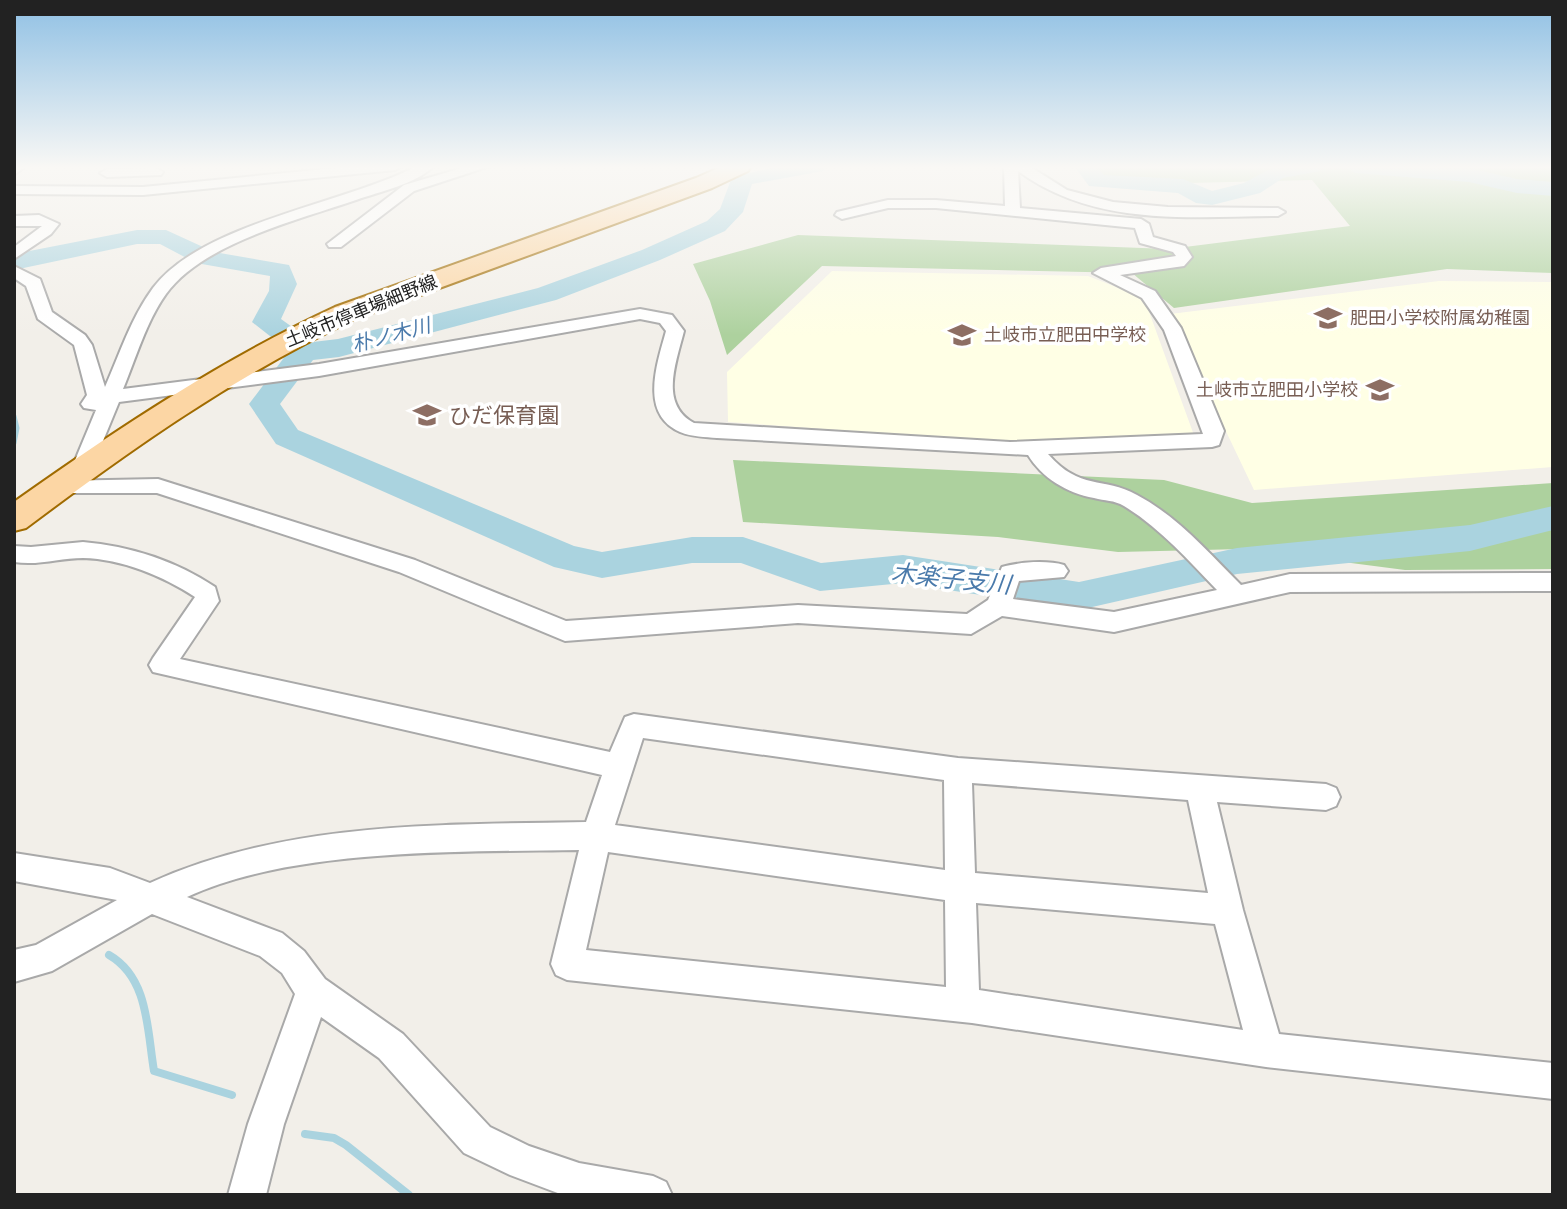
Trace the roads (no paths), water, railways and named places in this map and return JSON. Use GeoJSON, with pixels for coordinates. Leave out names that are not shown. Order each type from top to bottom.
{"type":"FeatureCollection","features":[{"type":"Feature","properties":{"kind":"main road","name":"土岐市停車場細野線"},"geometry":{"type":"LineString","coordinates":[[14,519],[207,384],[294,336],[345,313],[595,222]]}},
{"type":"Feature","properties":{"kind":"street"},"geometry":{"type":"LineString","coordinates":[[14,254],[46,231],[51,224],[46,222]]}},
{"type":"Feature","properties":{"kind":"street"},"geometry":{"type":"LineString","coordinates":[[81,470],[145,313],[178,271],[222,245],[278,222]]}},
{"type":"Feature","properties":{"kind":"street"},"geometry":{"type":"LineString","coordinates":[[335,244],[364,222]]}},
{"type":"Feature","properties":{"kind":"street"},"geometry":{"type":"LineString","coordinates":[[14,271],[34,283],[44,315],[79,339],[95,381],[97,395],[91,404],[207,384],[319,370],[640,314],[666,319],[675,331],[662,390],[666,410],[685,427],[732,433],[1034,448],[1212,440],[1214,431],[1172,328],[1164,321],[1149,295],[1101,273],[1178,263],[1184,257],[1179,249],[1146,240],[1142,222]]}},
{"type":"Feature","properties":{"kind":"street"},"geometry":{"type":"LineString","coordinates":[[1034,448],[1046,466],[1067,480],[1081,487],[1126,498],[1145,509],[1237,596]]}},
{"type":"Feature","properties":{"kind":"street"},"geometry":{"type":"LineString","coordinates":[[57,488],[158,486],[407,566],[565,631],[798,614],[971,624],[998,606],[1010,573],[1056,571]]}},
{"type":"Feature","properties":{"kind":"street"},"geometry":{"type":"LineString","coordinates":[[14,554],[29,557],[86,550],[139,562],[194,584],[207,593],[207,601],[162,665],[617,766]]}},
{"type":"Feature","properties":{"kind":"street"},"geometry":{"type":"LineString","coordinates":[[998,606],[1114,622],[1290,583],[1553,582]]}},
{"type":"Feature","properties":{"kind":"street"},"geometry":{"type":"LineString","coordinates":[[1326,797],[958,770],[634,725],[617,766],[595,836],[567,964],[963,1005],[1266,1050],[1553,1081]]}},
{"type":"Feature","properties":{"kind":"street"},"geometry":{"type":"LineString","coordinates":[[958,770],[963,1005]]}},
{"type":"Feature","properties":{"kind":"street"},"geometry":{"type":"LineString","coordinates":[[1200,788],[1227,910],[1266,1050]]}},
{"type":"Feature","properties":{"kind":"street"},"geometry":{"type":"LineString","coordinates":[[14,966],[41,960],[151,898],[201,875],[272,857],[330,848],[442,839],[595,836],[961,887],[1227,910]]}},
{"type":"Feature","properties":{"kind":"street"},"geometry":{"type":"LineString","coordinates":[[14,867],[110,883],[271,944],[293,962],[313,991],[391,1046],[477,1140],[523,1162],[579,1182],[653,1195]]}},
{"type":"Feature","properties":{"kind":"street"},"geometry":{"type":"LineString","coordinates":[[247,1195],[266,1124],[313,991]]}},
{"type":"Feature","properties":{"kind":"waterway","name":"朴ノ木川"},"geometry":{"type":"LineString","coordinates":[[304,352],[339,348],[547,294],[651,255],[720,222]]}},
{"type":"Feature","properties":{"kind":"waterway","name":"朴ノ木川"},"geometry":{"type":"LineString","coordinates":[[14,262],[137,237],[166,237],[205,258],[280,270],[284,284],[266,322],[302,347],[304,352]]}},
{"type":"Feature","properties":{"kind":"waterway","name":"木楽子支川"},"geometry":{"type":"LineString","coordinates":[[304,352],[264,404],[287,437],[567,558],[602,565],[692,550],[743,550],[820,577],[903,569],[1079,596],[1237,561],[1470,538],[1553,518]]}},
{"type":"Feature","properties":{"kind":"waterway"},"geometry":{"type":"LineString","coordinates":[[14,416],[17,428],[14,443]]}},
{"type":"Feature","properties":{"kind":"waterway"},"geometry":{"type":"LineString","coordinates":[[109,955],[122,965],[139,991],[154,1071],[232,1095]]}},
{"type":"Feature","properties":{"kind":"waterway"},"geometry":{"type":"LineString","coordinates":[[305,1134],[334,1138],[346,1145],[409,1195]]}},
{"type":"Feature","properties":{"kind":"place","name":"肥田小学校附属幼稚園"},"geometry":{"type":"Point","coordinates":[1328,318]}},
{"type":"Feature","properties":{"kind":"place","name":"土岐市立肥田中学校"},"geometry":{"type":"Point","coordinates":[962,335]}},
{"type":"Feature","properties":{"kind":"place","name":"土岐市立肥田小学校"},"geometry":{"type":"Point","coordinates":[1380,390]}},
{"type":"Feature","properties":{"kind":"place","name":"ひだ保育園"},"geometry":{"type":"Point","coordinates":[427,415]}}]}
